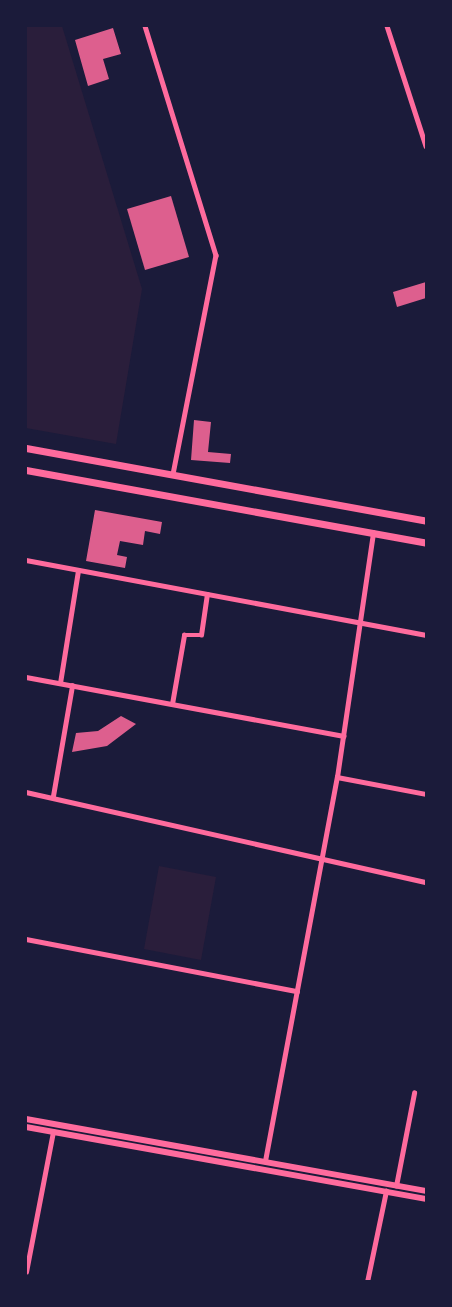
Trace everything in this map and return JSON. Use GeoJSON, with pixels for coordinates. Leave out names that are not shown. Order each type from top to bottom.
{"type":"FeatureCollection","features":[{"type":"Feature","properties":{"kind":"main road"},"geometry":{"type":"LineString","coordinates":[[26,448],[426,521]]}},
{"type":"Feature","properties":{"kind":"main road"},"geometry":{"type":"LineString","coordinates":[[26,470],[426,543]]}},
{"type":"Feature","properties":{"kind":"main road"},"geometry":{"type":"LineString","coordinates":[[26,1119],[426,1191]]}},
{"type":"Feature","properties":{"kind":"main road"},"geometry":{"type":"LineString","coordinates":[[26,1127],[426,1198]]}},
{"type":"Feature","properties":{"kind":"street"},"geometry":{"type":"LineString","coordinates":[[145,26],[216,255],[173,475]]}},
{"type":"Feature","properties":{"kind":"street"},"geometry":{"type":"LineString","coordinates":[[387,26],[426,146]]}},
{"type":"Feature","properties":{"kind":"street"},"geometry":{"type":"LineString","coordinates":[[265,1161],[337,777],[363,623],[360,602],[374,533]]}},
{"type":"Feature","properties":{"kind":"street"},"geometry":{"type":"LineString","coordinates":[[26,560],[426,635]]}},
{"type":"Feature","properties":{"kind":"street"},"geometry":{"type":"LineString","coordinates":[[60,683],[78,570]]}},
{"type":"Feature","properties":{"kind":"street"},"geometry":{"type":"LineString","coordinates":[[172,704],[184,635],[201,635],[207,594]]}},
{"type":"Feature","properties":{"kind":"street"},"geometry":{"type":"LineString","coordinates":[[26,677],[344,736]]}},
{"type":"Feature","properties":{"kind":"street"},"geometry":{"type":"LineString","coordinates":[[53,796],[72,686]]}},
{"type":"Feature","properties":{"kind":"street"},"geometry":{"type":"LineString","coordinates":[[337,777],[426,794]]}},
{"type":"Feature","properties":{"kind":"street"},"geometry":{"type":"LineString","coordinates":[[26,792],[322,855],[426,882]]}},
{"type":"Feature","properties":{"kind":"street"},"geometry":{"type":"LineString","coordinates":[[26,939],[297,992]]}},
{"type":"Feature","properties":{"kind":"street"},"geometry":{"type":"LineString","coordinates":[[396,1186],[414,1093]]}},
{"type":"Feature","properties":{"kind":"street"},"geometry":{"type":"LineString","coordinates":[[26,1272],[53,1132]]}},
{"type":"Feature","properties":{"kind":"street"},"geometry":{"type":"LineString","coordinates":[[367,1281],[386,1191]]}},
{"type":"Feature","properties":{"kind":"shaded area"},"geometry":{"type":"Polygon","coordinates":[[[62,26],[142,289],[116,444],[26,428],[26,27],[62,26]]]}},
{"type":"Feature","properties":{"kind":"shaded area"},"geometry":{"type":"Polygon","coordinates":[[[159,866],[216,877],[201,960],[144,949],[159,866]]]}},
{"type":"Feature","properties":{"kind":"building"},"geometry":{"type":"Polygon","coordinates":[[[113,28],[121,54],[103,59],[109,79],[88,86],[75,40],[113,28]]]}},
{"type":"Feature","properties":{"kind":"building"},"geometry":{"type":"Polygon","coordinates":[[[171,196],[189,257],[145,270],[127,209],[171,196]]]}},
{"type":"Feature","properties":{"kind":"building"},"geometry":{"type":"Polygon","coordinates":[[[426,282],[426,298],[397,307],[393,292],[426,282]]]}},
{"type":"Feature","properties":{"kind":"building"},"geometry":{"type":"Polygon","coordinates":[[[194,420],[211,422],[208,452],[231,454],[230,463],[191,460],[194,420]]]}},
{"type":"Feature","properties":{"kind":"building"},"geometry":{"type":"Polygon","coordinates":[[[95,510],[162,522],[160,534],[145,531],[143,545],[120,541],[117,555],[127,557],[125,568],[86,561],[95,510]]]}},
{"type":"Feature","properties":{"kind":"building"},"geometry":{"type":"Polygon","coordinates":[[[121,716],[136,724],[107,746],[72,752],[76,733],[98,731],[121,716]]]}}]}
